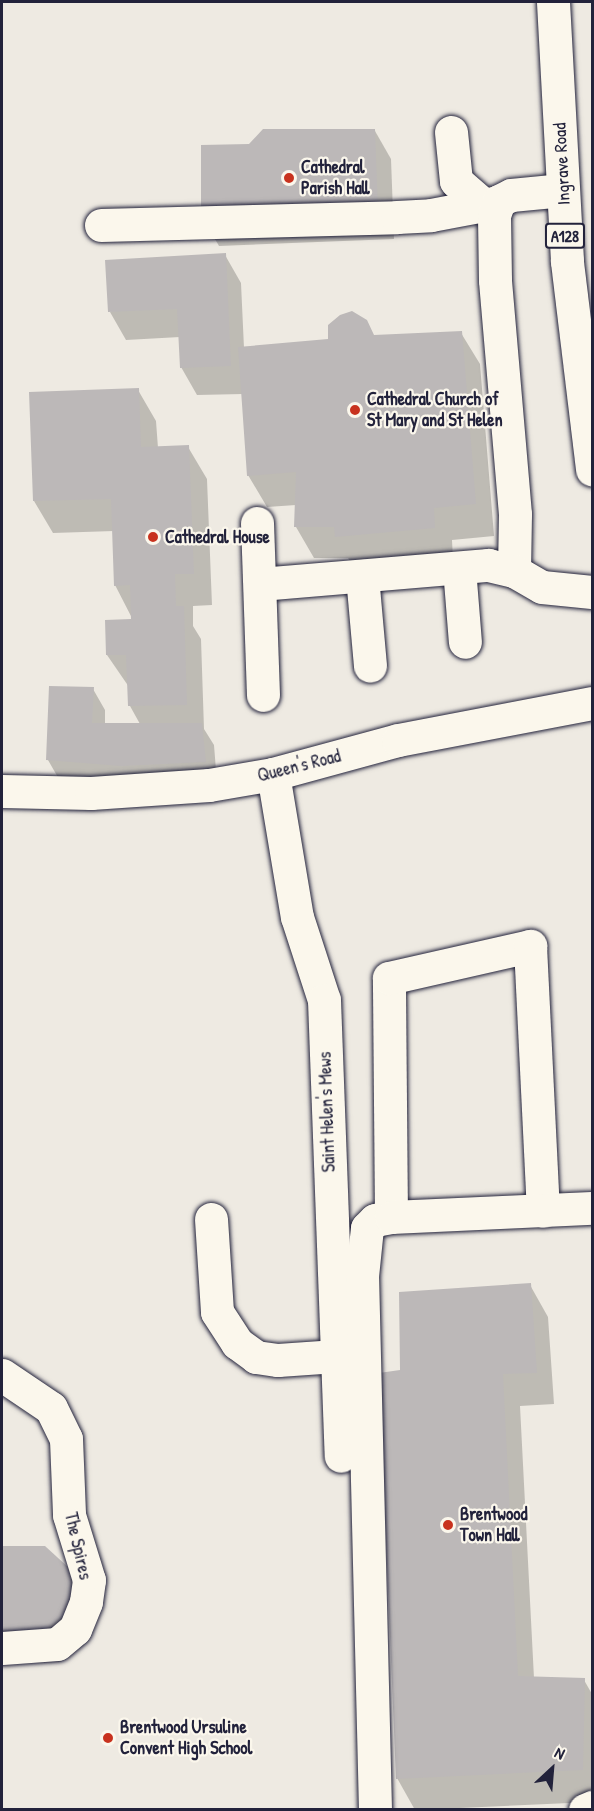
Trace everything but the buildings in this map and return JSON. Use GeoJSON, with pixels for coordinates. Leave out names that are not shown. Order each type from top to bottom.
{"type":"FeatureCollection","features":[{"type":"Feature","properties":{"kind":"street","name":"Ingrave Road"},"geometry":{"type":"LineString","coordinates":[[553,2],[567,262],[592,470]]}},
{"type":"Feature","properties":{"kind":"street"},"geometry":{"type":"LineString","coordinates":[[451,132],[456,181],[491,203],[494,215],[495,280],[515,514],[514,571]]}},
{"type":"Feature","properties":{"kind":"street"},"geometry":{"type":"LineString","coordinates":[[101,225],[431,216],[491,203],[511,195],[563,189]]}},
{"type":"Feature","properties":{"kind":"street"},"geometry":{"type":"LineString","coordinates":[[257,523],[263,695]]}},
{"type":"Feature","properties":{"kind":"street"},"geometry":{"type":"LineString","coordinates":[[260,584],[488,565],[514,571],[542,587],[592,592]]}},
{"type":"Feature","properties":{"kind":"street"},"geometry":{"type":"LineString","coordinates":[[459,568],[465,642]]}},
{"type":"Feature","properties":{"kind":"street"},"geometry":{"type":"LineString","coordinates":[[362,576],[370,666]]}},
{"type":"Feature","properties":{"kind":"street","name":"Queen's Road"},"geometry":{"type":"LineString","coordinates":[[2,791],[91,793],[168,789],[273,774],[398,741],[592,703]]}},
{"type":"Feature","properties":{"kind":"street","name":"Saint Helen's Mews"},"geometry":{"type":"LineString","coordinates":[[273,774],[297,917],[324,1000],[341,1456]]}},
{"type":"Feature","properties":{"kind":"street"},"geometry":{"type":"LineString","coordinates":[[391,1216],[389,978],[530,946],[543,1211]]}},
{"type":"Feature","properties":{"kind":"street"},"geometry":{"type":"LineString","coordinates":[[375,1809],[362,1276],[367,1228],[375,1220],[391,1216],[592,1208]]}},
{"type":"Feature","properties":{"kind":"street"},"geometry":{"type":"LineString","coordinates":[[211,1219],[217,1312],[237,1343],[256,1357],[278,1360],[336,1356]]}},
{"type":"Feature","properties":{"kind":"street","name":"The Spires"},"geometry":{"type":"LineString","coordinates":[[2,1375],[51,1408],[66,1439],[69,1515],[89,1580],[86,1602],[75,1629],[57,1644],[2,1648]]}},
{"type":"Feature","properties":{"kind":"street"},"geometry":{"type":"LineString","coordinates":[[585,1809],[592,1807]]}},
{"type":"Feature","properties":{"kind":"place","name":"Cathedral Parish Hall"},"geometry":{"type":"Point","coordinates":[289,178]}},
{"type":"Feature","properties":{"kind":"place","name":"Cathedral Church of St Mary and St Helen"},"geometry":{"type":"Point","coordinates":[355,410]}},
{"type":"Feature","properties":{"kind":"place","name":"Cathedral House"},"geometry":{"type":"Point","coordinates":[153,537]}},
{"type":"Feature","properties":{"kind":"place","name":"Brentwood Town Hall"},"geometry":{"type":"Point","coordinates":[448,1525]}},
{"type":"Feature","properties":{"kind":"place","name":"Brentwood Ursuline Convent High School"},"geometry":{"type":"Point","coordinates":[108,1738]}}]}
